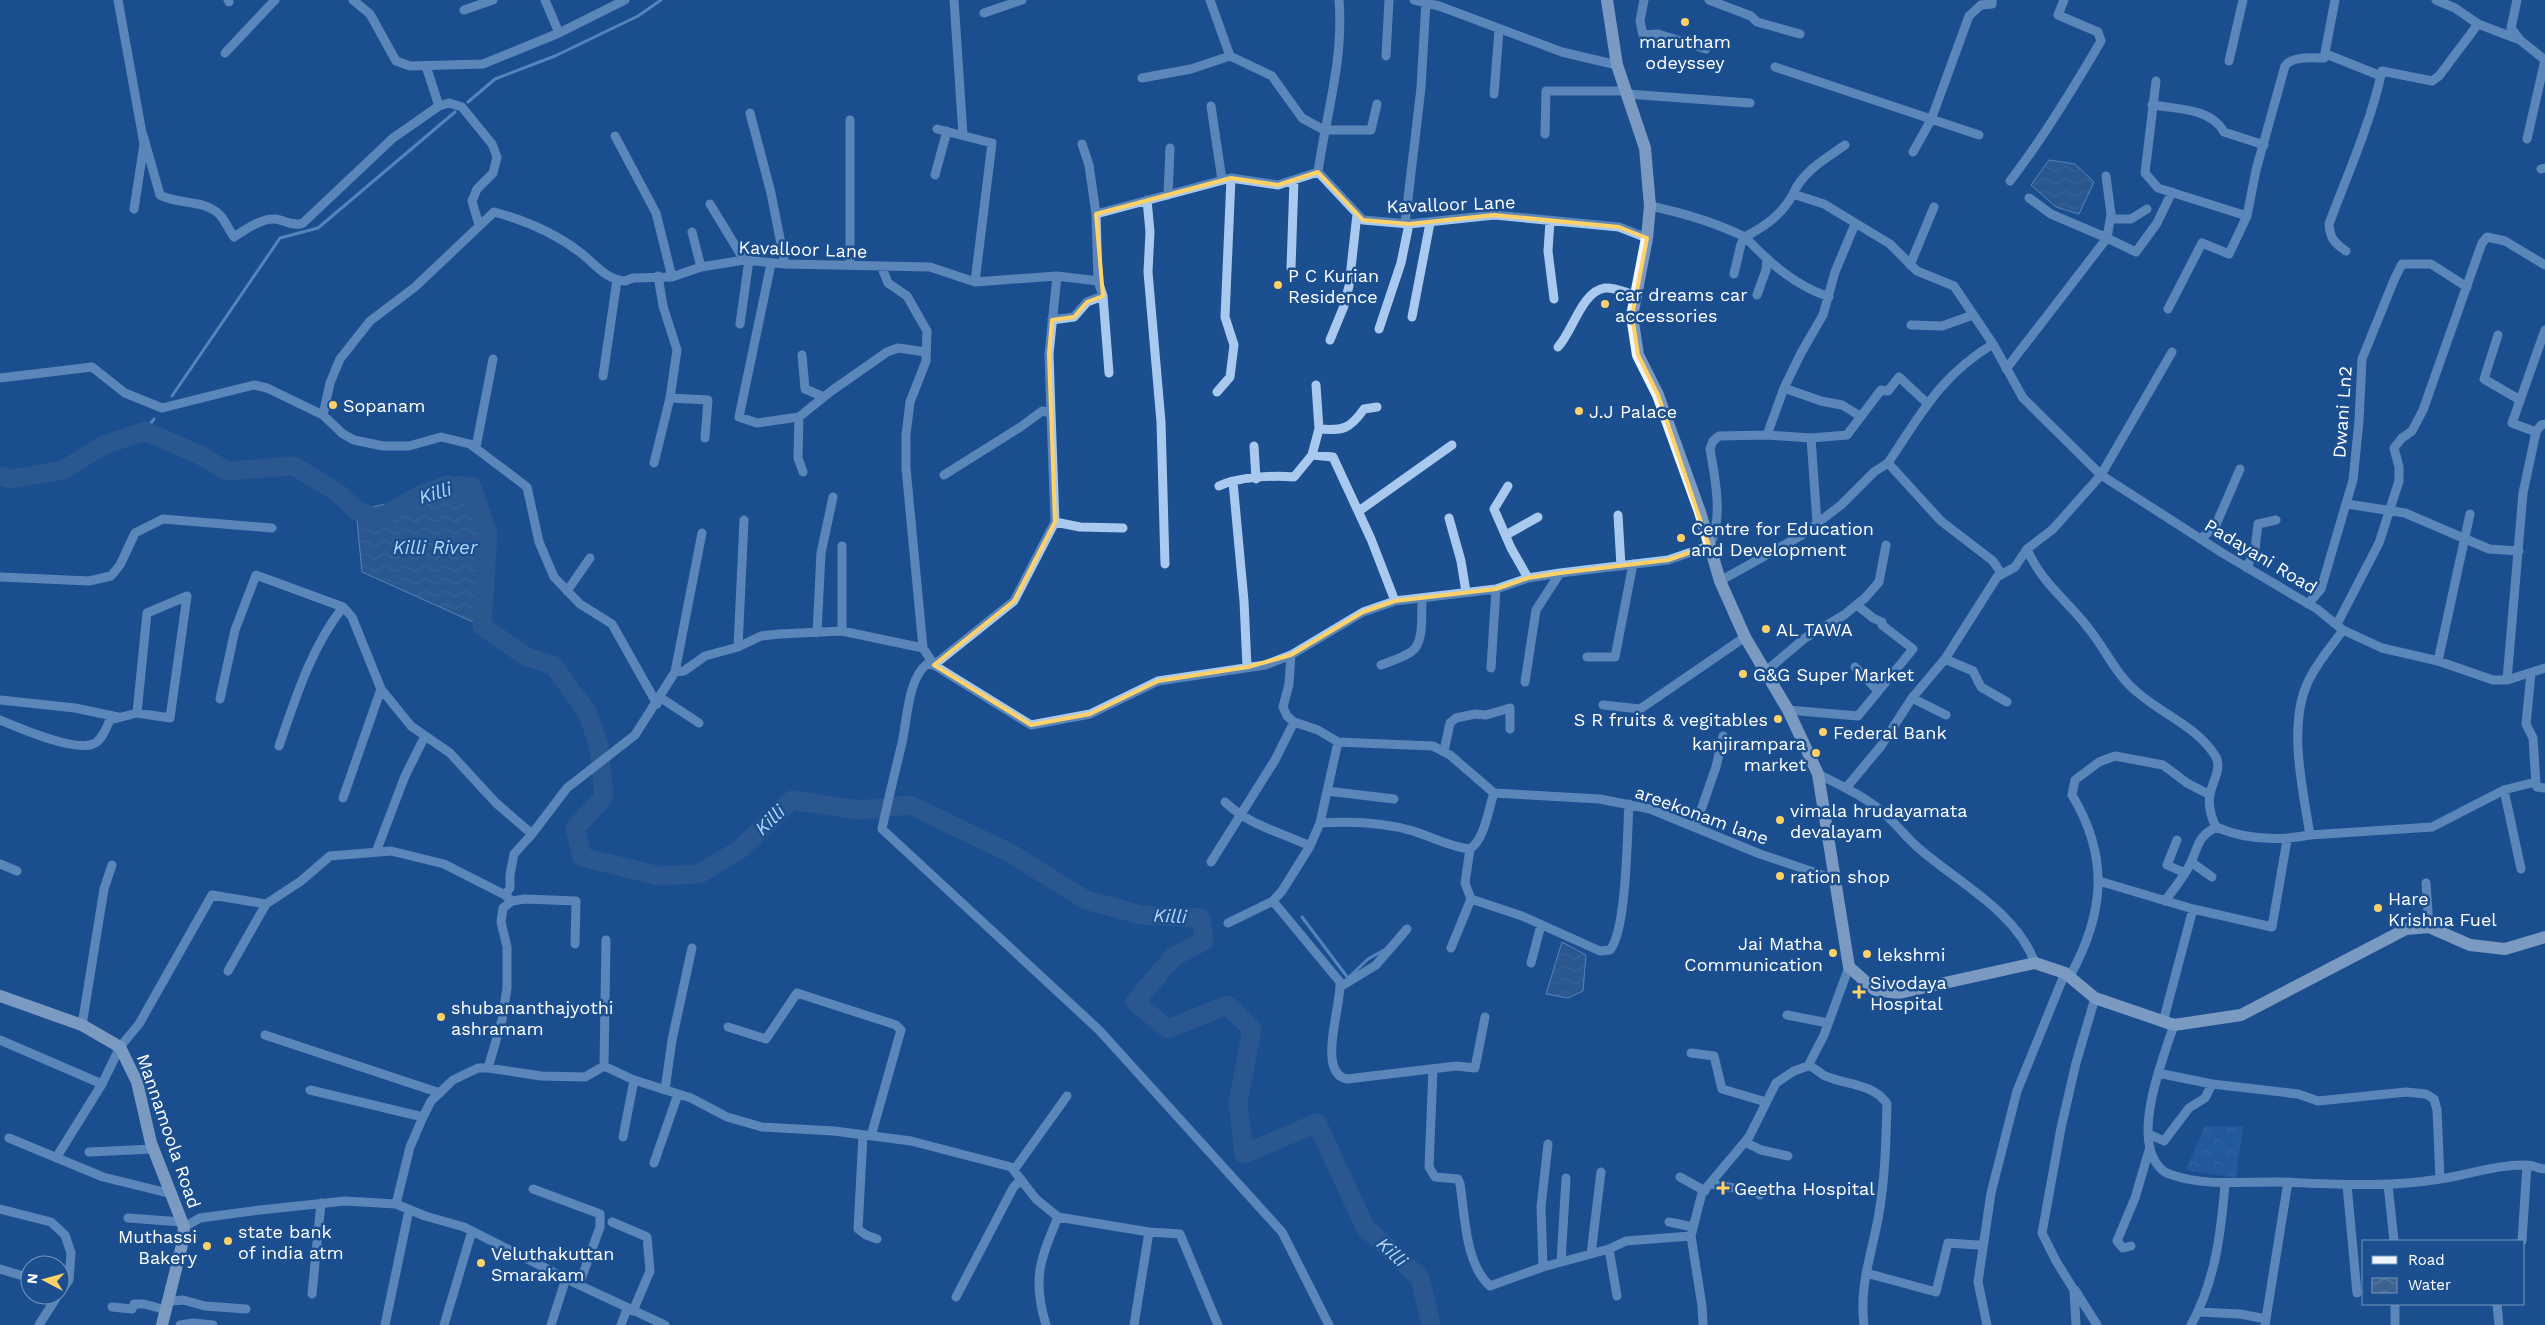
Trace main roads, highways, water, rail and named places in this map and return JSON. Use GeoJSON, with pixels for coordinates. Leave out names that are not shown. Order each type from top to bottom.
{"type":"FeatureCollection","features":[{"type":"Feature","properties":{"kind":"main road"},"geometry":{"type":"LineString","coordinates":[[1606,0],[1617,65],[1645,148],[1650,206],[1647,238],[1632,316],[1638,354],[1658,395],[1700,512],[1720,582],[1745,637],[1788,710],[1818,774],[1849,966],[1875,990],[1899,993],[2035,963],[2068,975],[2095,998],[2168,1024],[2241,1015],[2281,998],[2406,929],[2429,928],[2470,945],[2505,949],[2545,937]]}},
{"type":"Feature","properties":{"kind":"main road","name":"Mannamoola Road"},"geometry":{"type":"LineString","coordinates":[[0,996],[82,1025],[120,1047],[137,1082],[153,1149],[183,1225],[182,1245],[162,1325]]}},
{"type":"Feature","properties":{"kind":"water"},"geometry":{"type":"Polygon","coordinates":[[[2049,160],[2075,164],[2094,182],[2079,214],[2056,207],[2031,185],[2049,160]]]}},
{"type":"Feature","properties":{"kind":"water","name":"Killi River"},"geometry":{"type":"Polygon","coordinates":[[[472,487],[488,534],[482,626],[362,572],[356,510],[472,487]]]}},
{"type":"Feature","properties":{"kind":"water"},"geometry":{"type":"Polygon","coordinates":[[[1562,942],[1586,955],[1583,991],[1568,998],[1546,994],[1562,942]]]}},
{"type":"Feature","properties":{"kind":"waterway"},"geometry":{"type":"LineString","coordinates":[[468,102],[495,79],[555,56],[638,16],[661,0]]}},
{"type":"Feature","properties":{"kind":"waterway"},"geometry":{"type":"LineString","coordinates":[[172,396],[280,238],[318,228],[455,112]]}},
{"type":"Feature","properties":{"kind":"waterway"},"geometry":{"type":"LineString","coordinates":[[145,431],[154,419]]}},
{"type":"Feature","properties":{"kind":"waterway","name":"Killi"},"geometry":{"type":"LineString","coordinates":[[0,476],[11,479],[63,470],[104,445],[145,431],[200,455],[227,471],[294,466],[338,493],[356,510],[378,519],[420,495],[448,485],[472,487],[488,534],[482,626],[527,657],[553,665],[587,712],[599,746],[604,797],[575,828],[582,857],[659,876],[699,874],[739,850],[792,800],[859,810],[910,805],[1010,853],[1086,900],[1141,915],[1201,918],[1204,941],[1173,957],[1135,1002],[1168,1029],[1227,1005],[1252,1029],[1238,1102],[1244,1154],[1317,1123],[1365,1227],[1420,1278],[1431,1325]]}},
{"type":"Feature","properties":{"kind":"waterway"},"geometry":{"type":"LineString","coordinates":[[1302,917],[1348,978],[1368,959],[1384,950]]}},
{"type":"Feature","properties":{"kind":"place","name":"marutham odeyssey"},"geometry":{"type":"Point","coordinates":[1685,22]}},
{"type":"Feature","properties":{"kind":"place","name":"P C Kurian Residence"},"geometry":{"type":"Point","coordinates":[1278,285]}},
{"type":"Feature","properties":{"kind":"place","name":"car dreams car accessories"},"geometry":{"type":"Point","coordinates":[1605,304]}},
{"type":"Feature","properties":{"kind":"place","name":"Sopanam"},"geometry":{"type":"Point","coordinates":[333,405]}},
{"type":"Feature","properties":{"kind":"place","name":"J.J Palace"},"geometry":{"type":"Point","coordinates":[1579,411]}},
{"type":"Feature","properties":{"kind":"place","name":"Centre for Education and Development"},"geometry":{"type":"Point","coordinates":[1681,538]}},
{"type":"Feature","properties":{"kind":"place","name":"AL TAWA"},"geometry":{"type":"Point","coordinates":[1766,629]}},
{"type":"Feature","properties":{"kind":"place","name":"G&G Super Market"},"geometry":{"type":"Point","coordinates":[1743,674]}},
{"type":"Feature","properties":{"kind":"place","name":"S R fruits & vegitables"},"geometry":{"type":"Point","coordinates":[1778,719]}},
{"type":"Feature","properties":{"kind":"place","name":"Federal Bank"},"geometry":{"type":"Point","coordinates":[1823,732]}},
{"type":"Feature","properties":{"kind":"place","name":"kanjirampara market"},"geometry":{"type":"Point","coordinates":[1816,753]}},
{"type":"Feature","properties":{"kind":"place","name":"vimala hrudayamata devalayam"},"geometry":{"type":"Point","coordinates":[1780,820]}},
{"type":"Feature","properties":{"kind":"place","name":"ration shop"},"geometry":{"type":"Point","coordinates":[1780,876]}},
{"type":"Feature","properties":{"kind":"place","name":"Hare Krishna Fuel"},"geometry":{"type":"Point","coordinates":[2378,908]}},
{"type":"Feature","properties":{"kind":"place","name":"Jai Matha Communication"},"geometry":{"type":"Point","coordinates":[1833,953]}},
{"type":"Feature","properties":{"kind":"place","name":"lekshmi"},"geometry":{"type":"Point","coordinates":[1867,954]}},
{"type":"Feature","properties":{"kind":"place","name":"Sivodaya Hospital"},"geometry":{"type":"Point","coordinates":[1859,992]}},
{"type":"Feature","properties":{"kind":"place","name":"shubananthajyothi ashramam"},"geometry":{"type":"Point","coordinates":[441,1017]}},
{"type":"Feature","properties":{"kind":"place","name":"Geetha Hospital"},"geometry":{"type":"Point","coordinates":[1723,1188]}},
{"type":"Feature","properties":{"kind":"place","name":"state bank of india atm"},"geometry":{"type":"Point","coordinates":[228,1241]}},
{"type":"Feature","properties":{"kind":"place","name":"Muthassi Bakery"},"geometry":{"type":"Point","coordinates":[207,1246]}},
{"type":"Feature","properties":{"kind":"place","name":"Veluthakuttan Smarakam"},"geometry":{"type":"Point","coordinates":[481,1263]}}]}
